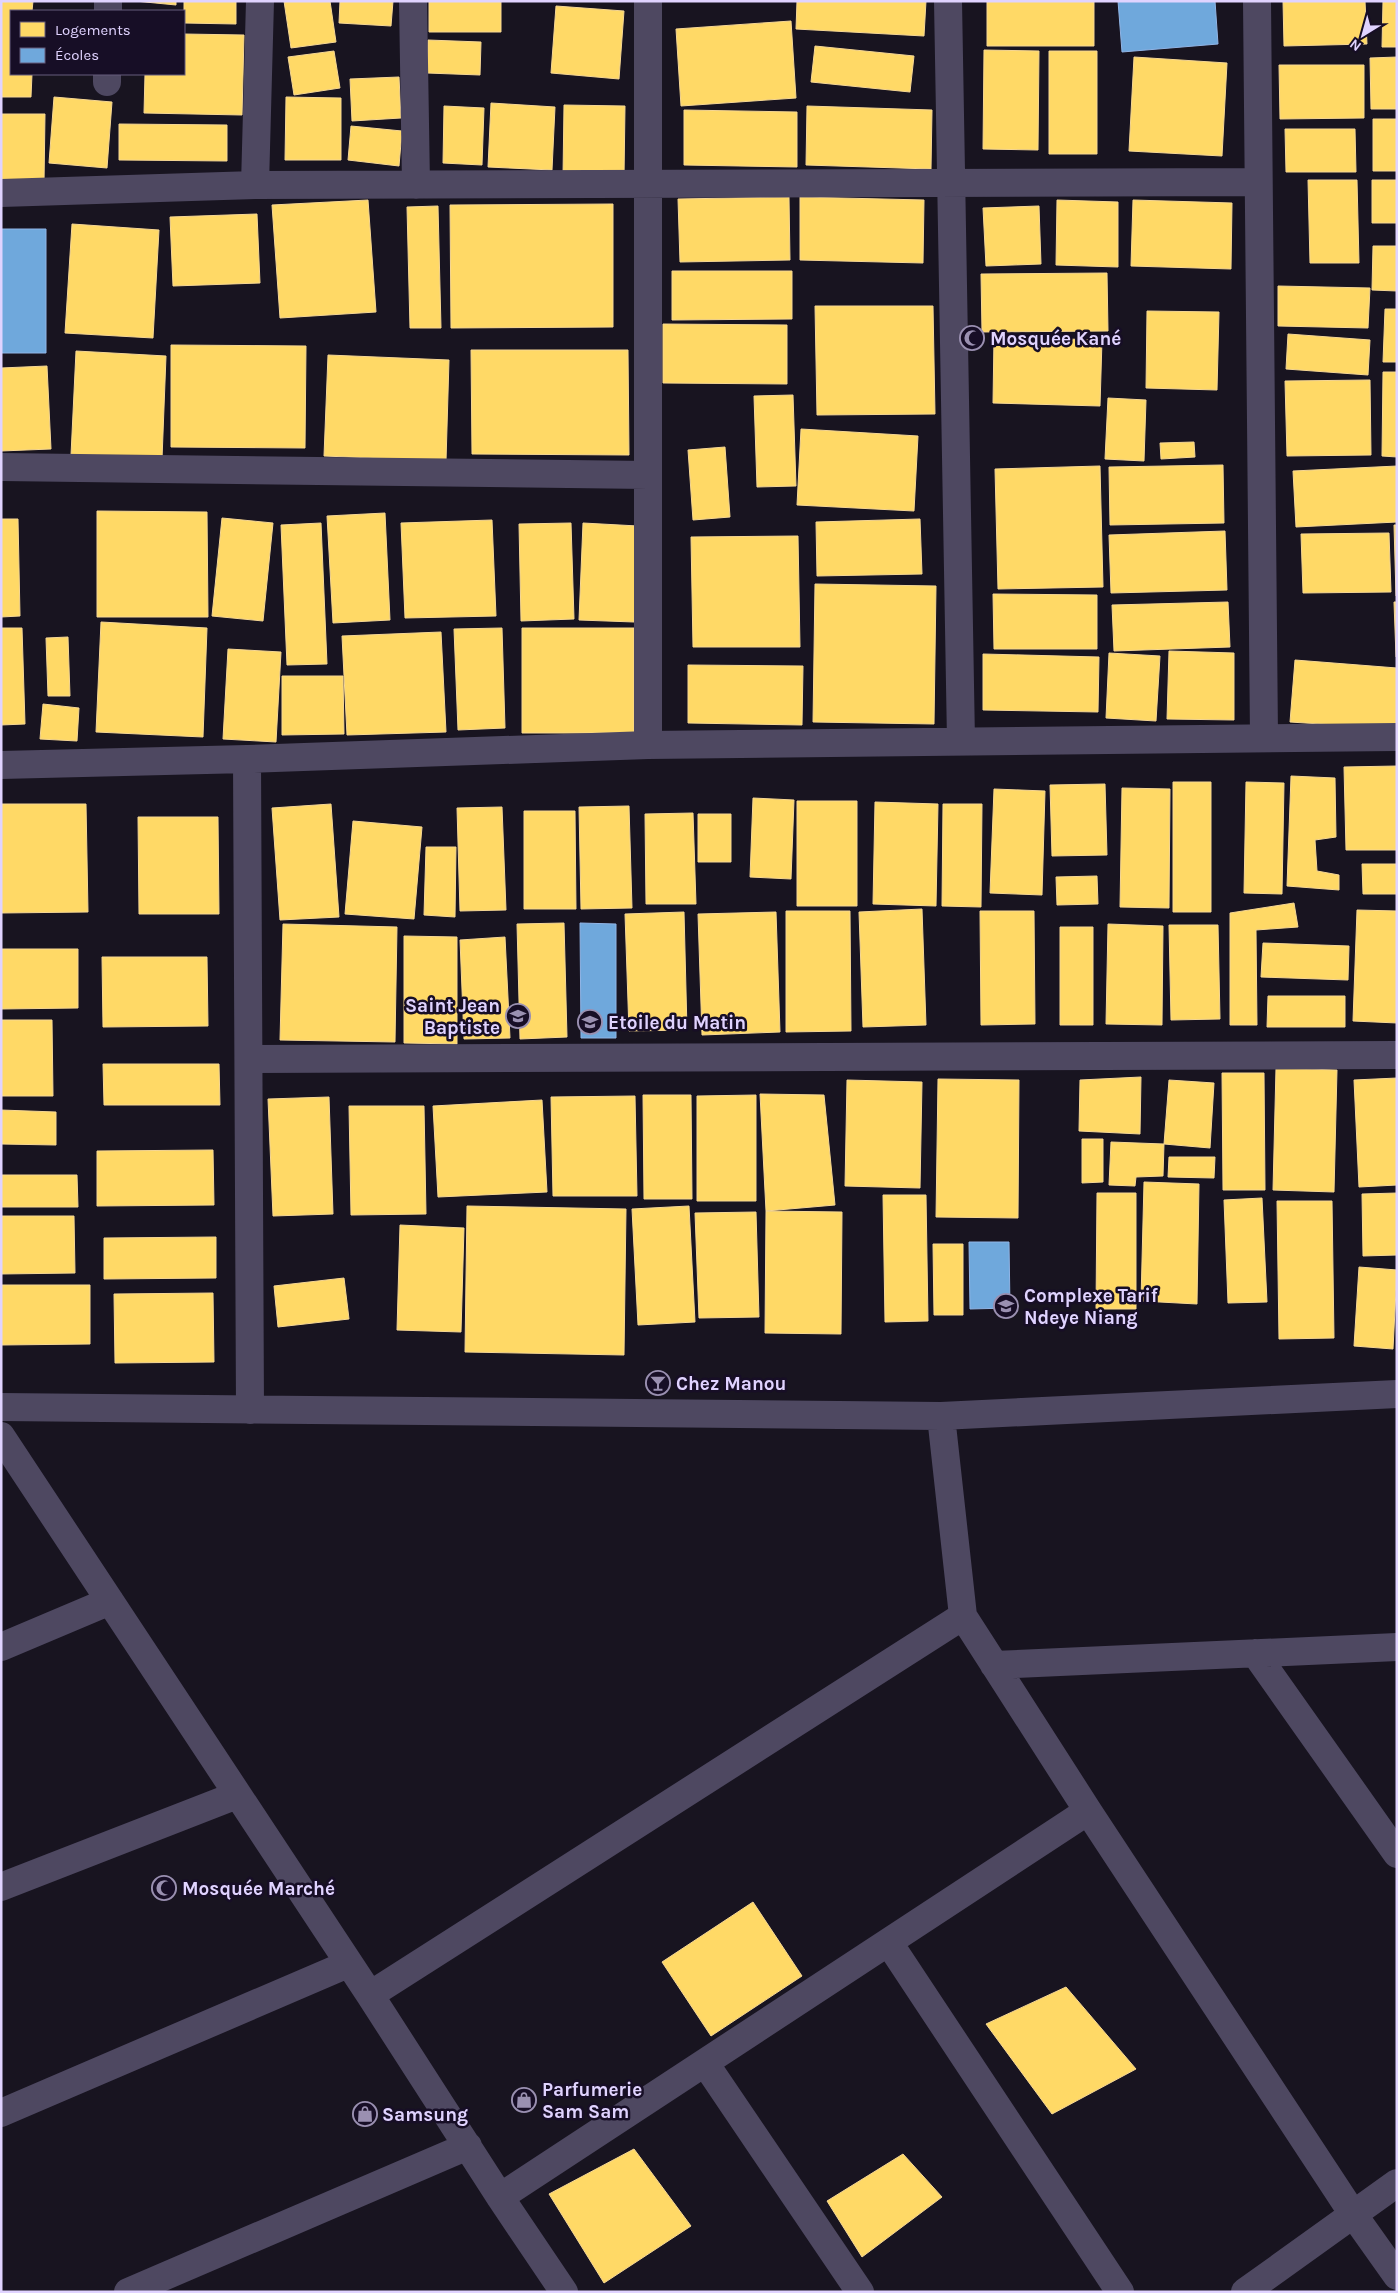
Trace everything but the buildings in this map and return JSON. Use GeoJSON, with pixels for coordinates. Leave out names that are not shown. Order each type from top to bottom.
{"type":"FeatureCollection","features":[{"type":"Feature","properties":{"kind":"street"},"geometry":{"type":"LineString","coordinates":[[255,185],[260,1]]}},
{"type":"Feature","properties":{"kind":"street"},"geometry":{"type":"LineString","coordinates":[[413,1],[416,185]]}},
{"type":"Feature","properties":{"kind":"street"},"geometry":{"type":"LineString","coordinates":[[648,1],[648,745]]}},
{"type":"Feature","properties":{"kind":"street"},"geometry":{"type":"LineString","coordinates":[[948,1],[960,741]]}},
{"type":"Feature","properties":{"kind":"street"},"geometry":{"type":"LineString","coordinates":[[1257,1],[1264,737]]}},
{"type":"Feature","properties":{"kind":"street"},"geometry":{"type":"LineString","coordinates":[[1,193],[255,185],[1258,182]]}},
{"type":"Feature","properties":{"kind":"street"},"geometry":{"type":"LineString","coordinates":[[1,467],[648,474]]}},
{"type":"Feature","properties":{"kind":"street"},"geometry":{"type":"LineString","coordinates":[[1,765],[247,759],[648,745],[1397,737]]}},
{"type":"Feature","properties":{"kind":"street"},"geometry":{"type":"LineString","coordinates":[[247,759],[250,1410]]}},
{"type":"Feature","properties":{"kind":"street"},"geometry":{"type":"LineString","coordinates":[[248,1060],[1397,1055]]}},
{"type":"Feature","properties":{"kind":"street"},"geometry":{"type":"LineString","coordinates":[[1,1407],[941,1416],[1397,1394]]}},
{"type":"Feature","properties":{"kind":"street"},"geometry":{"type":"LineString","coordinates":[[941,1416],[963,1616],[1088,1812],[1353,2214],[1397,2276]]}},
{"type":"Feature","properties":{"kind":"street"},"geometry":{"type":"LineString","coordinates":[[1,1436],[564,2292]]}},
{"type":"Feature","properties":{"kind":"street"},"geometry":{"type":"LineString","coordinates":[[1,1647],[110,1601]]}},
{"type":"Feature","properties":{"kind":"street"},"geometry":{"type":"LineString","coordinates":[[370,1995],[963,1616]]}},
{"type":"Feature","properties":{"kind":"street"},"geometry":{"type":"LineString","coordinates":[[994,1665],[1397,1647]]}},
{"type":"Feature","properties":{"kind":"street"},"geometry":{"type":"LineString","coordinates":[[1255,1653],[1397,1854]]}},
{"type":"Feature","properties":{"kind":"street"},"geometry":{"type":"LineString","coordinates":[[1,1887],[237,1795]]}},
{"type":"Feature","properties":{"kind":"street"},"geometry":{"type":"LineString","coordinates":[[500,2197],[1088,1812]]}},
{"type":"Feature","properties":{"kind":"street"},"geometry":{"type":"LineString","coordinates":[[889,1943],[1120,2292]]}},
{"type":"Feature","properties":{"kind":"street"},"geometry":{"type":"LineString","coordinates":[[1,2113],[348,1964]]}},
{"type":"Feature","properties":{"kind":"street"},"geometry":{"type":"LineString","coordinates":[[705,2063],[860,2292]]}},
{"type":"Feature","properties":{"kind":"street"},"geometry":{"type":"LineString","coordinates":[[128,2292],[468,2146]]}},
{"type":"Feature","properties":{"kind":"street"},"geometry":{"type":"LineString","coordinates":[[1245,2292],[1397,2183]]}},
{"type":"Feature","properties":{"kind":"place","name":"Mosquée Kané"},"geometry":{"type":"Point","coordinates":[972,338]}},
{"type":"Feature","properties":{"kind":"place","name":"Saint Jean Baptiste"},"geometry":{"type":"Point","coordinates":[518,1016]}},
{"type":"Feature","properties":{"kind":"place","name":"Etoile du Matin"},"geometry":{"type":"Point","coordinates":[590,1022]}},
{"type":"Feature","properties":{"kind":"place","name":"Complexe Tarif Ndeye Niang"},"geometry":{"type":"Point","coordinates":[1006,1306]}},
{"type":"Feature","properties":{"kind":"place","name":"Chez Manou"},"geometry":{"type":"Point","coordinates":[658,1383]}},
{"type":"Feature","properties":{"kind":"place","name":"Mosquée Marché"},"geometry":{"type":"Point","coordinates":[164,1888]}},
{"type":"Feature","properties":{"kind":"place","name":"Parfumerie Sam Sam"},"geometry":{"type":"Point","coordinates":[524,2100]}},
{"type":"Feature","properties":{"kind":"place","name":"Samsung"},"geometry":{"type":"Point","coordinates":[365,2114]}}]}
